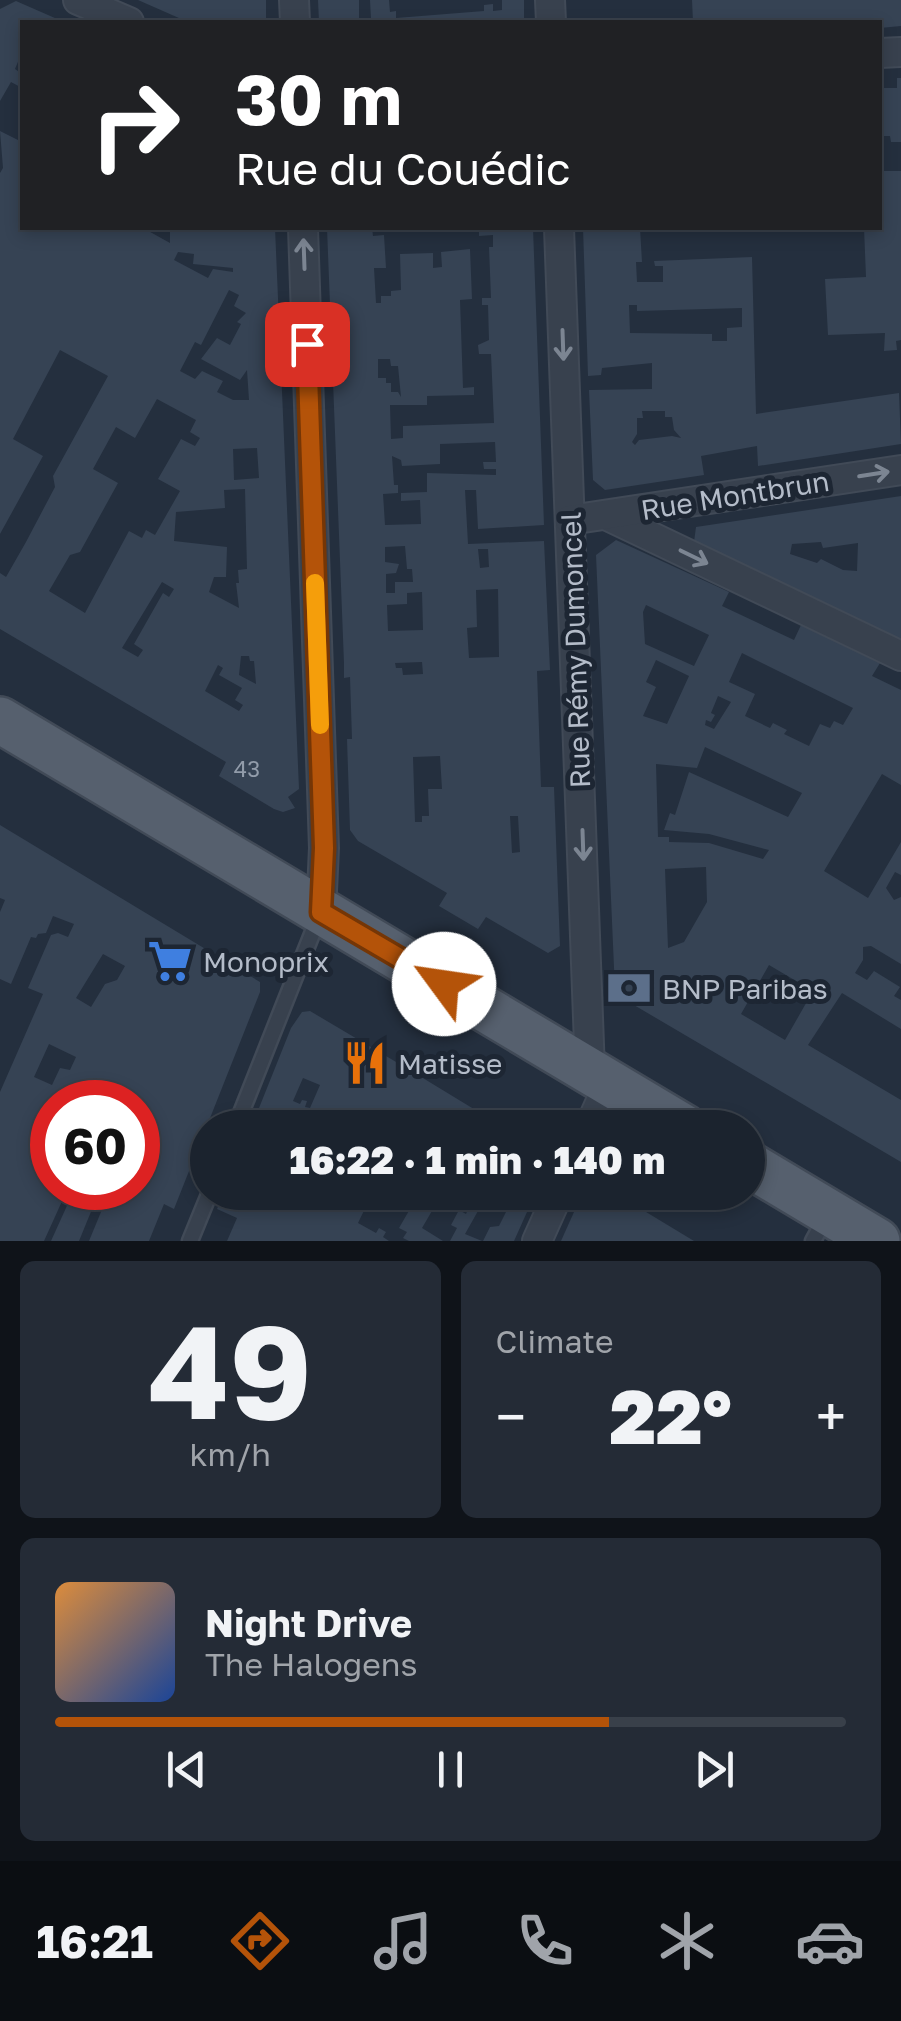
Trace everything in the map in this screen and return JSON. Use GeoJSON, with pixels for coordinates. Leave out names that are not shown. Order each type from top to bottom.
{"type":"FeatureCollection","features":[{"type":"Feature","properties":{"kind":"main road"},"geometry":{"type":"LineString","coordinates":[[0,720],[655,1110]]}},
{"type":"Feature","properties":{"kind":"main road"},"geometry":{"type":"LineString","coordinates":[[765,1178],[821,1226],[877,1241]]}},
{"type":"Feature","properties":{"kind":"street"},"geometry":{"type":"LineString","coordinates":[[78,0],[123,20]]}},
{"type":"Feature","properties":{"kind":"street"},"geometry":{"type":"LineString","coordinates":[[303,230],[323,829],[321,912]]}},
{"type":"Feature","properties":{"kind":"street","name":"Rue Rémy Dumoncel"},"geometry":{"type":"LineString","coordinates":[[558,230],[600,1077]]}},
{"type":"Feature","properties":{"kind":"street","name":"Rue Montbrun"},"geometry":{"type":"LineString","coordinates":[[570,520],[901,470]]}},
{"type":"Feature","properties":{"kind":"street"},"geometry":{"type":"LineString","coordinates":[[606,515],[901,656]]}},
{"type":"Feature","properties":{"kind":"street"},"geometry":{"type":"LineString","coordinates":[[593,1110],[600,1077]]}},
{"type":"Feature","properties":{"kind":"street"},"geometry":{"type":"LineString","coordinates":[[537,1241],[551,1210]]}},
{"type":"Feature","properties":{"kind":"lane"},"geometry":{"type":"LineString","coordinates":[[242,1110],[321,912]]}},
{"type":"Feature","properties":{"kind":"lane"},"geometry":{"type":"LineString","coordinates":[[190,1241],[203,1210]]}},
{"type":"Feature","properties":{"kind":"building"},"geometry":{"type":"Polygon","coordinates":[[[138,0],[266,0],[266,20],[183,20],[138,0]]]}},
{"type":"Feature","properties":{"kind":"building"},"geometry":{"type":"Polygon","coordinates":[[[318,0],[359,0],[359,20],[319,20],[318,0]]]}},
{"type":"Feature","properties":{"kind":"building"},"geometry":{"type":"Polygon","coordinates":[[[370,0],[389,0],[390,12],[396,11],[396,18],[484,11],[484,5],[493,4],[493,11],[502,10],[502,0],[524,0],[524,20],[371,19],[370,0]]]}},
{"type":"Feature","properties":{"kind":"building"},"geometry":{"type":"Polygon","coordinates":[[[692,0],[901,0],[901,26],[882,28],[882,20],[693,20],[692,0]]]}},
{"type":"Feature","properties":{"kind":"building"},"geometry":{"type":"Polygon","coordinates":[[[16,1],[59,20],[20,20],[20,57],[15,69],[20,73],[20,87],[11,82],[0,101],[0,9],[16,1]]]}},
{"type":"Feature","properties":{"kind":"building"},"geometry":{"type":"Polygon","coordinates":[[[897,78],[901,78],[901,142],[891,142],[890,136],[882,136],[882,88],[897,88],[897,78]]]}},
{"type":"Feature","properties":{"kind":"building"},"geometry":{"type":"Polygon","coordinates":[[[0,131],[20,141],[20,230],[147,230],[170,243],[170,230],[275,230],[299,789],[288,797],[295,808],[283,812],[274,809],[219,776],[226,762],[0,629],[0,573],[6,577],[26,542],[55,487],[53,476],[108,376],[60,350],[13,439],[43,456],[0,534],[0,131]],[[178,252],[174,260],[208,278],[213,269],[233,272],[233,268],[193,264],[194,254],[178,252]],[[229,290],[201,345],[195,342],[180,371],[195,379],[202,371],[223,381],[217,392],[233,400],[249,400],[247,370],[240,380],[201,359],[217,338],[230,345],[241,324],[237,322],[246,313],[234,306],[239,295],[229,290]],[[157,399],[135,438],[116,427],[93,469],[118,483],[80,552],[70,555],[49,591],[85,613],[129,531],[142,538],[146,530],[155,535],[180,491],[158,479],[181,439],[195,446],[200,438],[190,432],[196,420],[157,399]],[[257,448],[233,449],[234,480],[259,478],[257,448]],[[245,489],[224,490],[225,508],[176,512],[174,541],[227,547],[226,577],[214,577],[209,592],[239,608],[238,570],[247,569],[245,489]],[[162,582],[122,648],[138,657],[143,650],[134,644],[163,593],[169,597],[174,589],[162,582]],[[241,656],[239,675],[256,684],[254,661],[249,656],[241,656]],[[218,665],[205,691],[239,711],[243,705],[235,700],[242,688],[219,675],[223,668],[218,665]]]}},
{"type":"Feature","properties":{"kind":"building"},"geometry":{"type":"Polygon","coordinates":[[[882,171],[901,171],[901,340],[896,341],[897,350],[884,351],[885,333],[828,335],[825,279],[866,277],[864,230],[882,230],[882,171]]]}},
{"type":"Feature","properties":{"kind":"building"},"geometry":{"type":"Polygon","coordinates":[[[327,230],[372,230],[373,236],[384,235],[386,268],[374,268],[376,303],[381,303],[381,296],[401,290],[400,254],[433,253],[433,268],[442,267],[441,252],[470,249],[472,299],[460,300],[463,388],[474,387],[474,395],[427,396],[427,405],[390,405],[391,439],[403,438],[403,426],[494,423],[491,354],[479,354],[478,345],[489,340],[488,305],[482,305],[482,298],[491,298],[489,247],[493,247],[493,235],[479,236],[479,230],[533,230],[544,525],[478,529],[476,490],[465,490],[468,544],[544,541],[550,670],[537,671],[541,787],[554,787],[560,946],[548,953],[486,917],[478,929],[439,906],[447,893],[358,841],[350,830],[350,677],[344,678],[327,230]],[[378,359],[378,378],[386,378],[386,383],[391,383],[391,392],[398,392],[401,397],[398,366],[391,366],[390,359],[378,359]],[[495,442],[440,444],[440,464],[402,466],[401,460],[392,456],[398,493],[383,494],[385,525],[421,524],[420,500],[401,501],[401,493],[427,492],[427,473],[496,475],[496,469],[484,469],[483,462],[496,462],[495,442]],[[405,546],[385,547],[385,562],[399,564],[396,573],[386,574],[386,593],[395,593],[395,582],[413,582],[412,569],[407,569],[405,546]],[[478,549],[480,568],[489,567],[488,549],[478,549]],[[498,589],[476,590],[477,627],[467,628],[469,658],[499,657],[498,589]],[[422,592],[407,593],[407,604],[387,605],[388,631],[423,630],[422,592]],[[422,662],[395,663],[396,668],[402,668],[403,675],[423,674],[422,662]],[[440,756],[413,757],[415,822],[429,816],[428,789],[442,789],[440,756]],[[510,816],[512,853],[520,852],[518,816],[510,816]]]}},
{"type":"Feature","properties":{"kind":"building"},"geometry":{"type":"Polygon","coordinates":[[[583,230],[640,230],[642,262],[636,262],[637,282],[663,282],[663,266],[655,266],[654,261],[752,257],[756,414],[899,393],[901,444],[758,466],[757,446],[701,456],[704,475],[605,490],[593,480],[589,390],[652,389],[652,363],[602,368],[601,375],[588,376],[583,230]],[[629,305],[630,333],[712,334],[712,341],[727,341],[727,328],[742,327],[742,308],[637,311],[637,305],[629,305]],[[642,411],[643,418],[637,418],[637,434],[632,442],[635,445],[639,440],[681,438],[674,430],[672,417],[665,417],[665,411],[642,411]]]}},
{"type":"Feature","properties":{"kind":"building"},"geometry":{"type":"Polygon","coordinates":[[[901,496],[901,640],[694,542],[696,527],[901,496]],[[821,542],[792,544],[790,554],[857,571],[858,543],[823,548],[821,542]]]}},
{"type":"Feature","properties":{"kind":"building"},"geometry":{"type":"Polygon","coordinates":[[[616,540],[729,592],[722,606],[794,640],[801,625],[880,663],[872,676],[901,690],[901,785],[882,774],[824,871],[868,898],[901,842],[901,875],[895,872],[886,888],[894,900],[901,897],[901,964],[871,946],[863,947],[863,960],[855,973],[867,980],[874,971],[900,987],[894,996],[901,1000],[901,1029],[842,993],[808,1045],[901,1100],[901,1162],[622,998],[615,990],[596,555],[616,540]],[[646,605],[645,644],[694,666],[709,635],[646,605]],[[742,653],[729,682],[755,694],[745,716],[770,728],[773,723],[787,730],[784,734],[809,746],[820,724],[830,728],[834,721],[843,725],[853,708],[742,653]],[[656,660],[646,682],[656,687],[643,716],[667,724],[689,676],[656,660]],[[718,696],[711,713],[715,715],[705,725],[714,729],[731,702],[718,696]],[[705,747],[697,768],[656,764],[658,837],[669,837],[669,842],[709,843],[763,859],[769,850],[709,834],[664,830],[670,813],[675,815],[689,772],[788,817],[802,793],[705,747]],[[706,867],[665,869],[668,948],[684,942],[707,902],[706,867]],[[769,965],[741,1014],[785,1040],[813,991],[769,965]]]}},
{"type":"Feature","properties":{"kind":"building"},"geometry":{"type":"Polygon","coordinates":[[[0,825],[260,982],[260,992],[213,1110],[190,1110],[190,1169],[174,1209],[164,1204],[149,1241],[89,1241],[102,1210],[160,1210],[160,1080],[54,1080],[60,1068],[70,1070],[76,1057],[49,1044],[34,1077],[41,1080],[30,1080],[30,1210],[58,1210],[44,1241],[0,1241],[0,1092],[43,994],[28,988],[51,935],[68,937],[74,924],[53,916],[46,933],[31,937],[11,984],[0,979],[0,912],[5,900],[0,898],[0,825]],[[103,954],[76,998],[91,1007],[105,984],[117,980],[125,966],[103,954]]]}},
{"type":"Feature","properties":{"kind":"building"},"geometry":{"type":"Polygon","coordinates":[[[310,1011],[475,1110],[258,1110],[291,1028],[302,1012],[310,1011]],[[303,1078],[293,1101],[307,1101],[305,1107],[310,1108],[320,1085],[303,1078]]]}},
{"type":"Feature","properties":{"kind":"building"},"geometry":{"type":"Polygon","coordinates":[[[65,1210],[92,1210],[79,1241],[51,1241],[65,1210]]]}},
{"type":"Feature","properties":{"kind":"building"},"geometry":{"type":"Polygon","coordinates":[[[219,1210],[364,1210],[358,1223],[376,1233],[379,1228],[386,1232],[383,1237],[389,1241],[227,1241],[237,1218],[219,1210]]]}},
{"type":"Feature","properties":{"kind":"building"},"geometry":{"type":"Polygon","coordinates":[[[409,1210],[432,1210],[422,1228],[443,1241],[409,1241],[403,1238],[407,1232],[399,1228],[409,1210]]]}},
{"type":"Feature","properties":{"kind":"building"},"geometry":{"type":"Polygon","coordinates":[[[459,1210],[466,1214],[468,1210],[478,1211],[465,1234],[482,1241],[450,1241],[457,1228],[451,1225],[459,1210]]]}},
{"type":"Feature","properties":{"kind":"building"},"geometry":{"type":"Polygon","coordinates":[[[507,1210],[528,1210],[514,1241],[483,1241],[490,1227],[499,1226],[507,1210]]]}},
{"type":"Feature","properties":{"kind":"building"},"geometry":{"type":"Polygon","coordinates":[[[575,1210],[643,1210],[694,1241],[561,1241],[575,1210]]]}},
{"type":"Feature","properties":{"kind":"slow traffic"},"geometry":{"type":"LineString","coordinates":[[315,583],[320,725]]}},
{"type":"Feature","properties":{"kind":"place","name":"Monoprix"},"geometry":{"type":"Point","coordinates":[170,961]}},
{"type":"Feature","properties":{"kind":"place","name":"BNP Paribas"},"geometry":{"type":"Point","coordinates":[629,988]}},
{"type":"Feature","properties":{"kind":"place","name":"Matisse"},"geometry":{"type":"Point","coordinates":[365,1063]}},
{"type":"Feature","properties":{"kind":"route"},"geometry":{"type":"LineString","coordinates":[[307,344],[324,848],[321,912],[444,984]]}}]}
